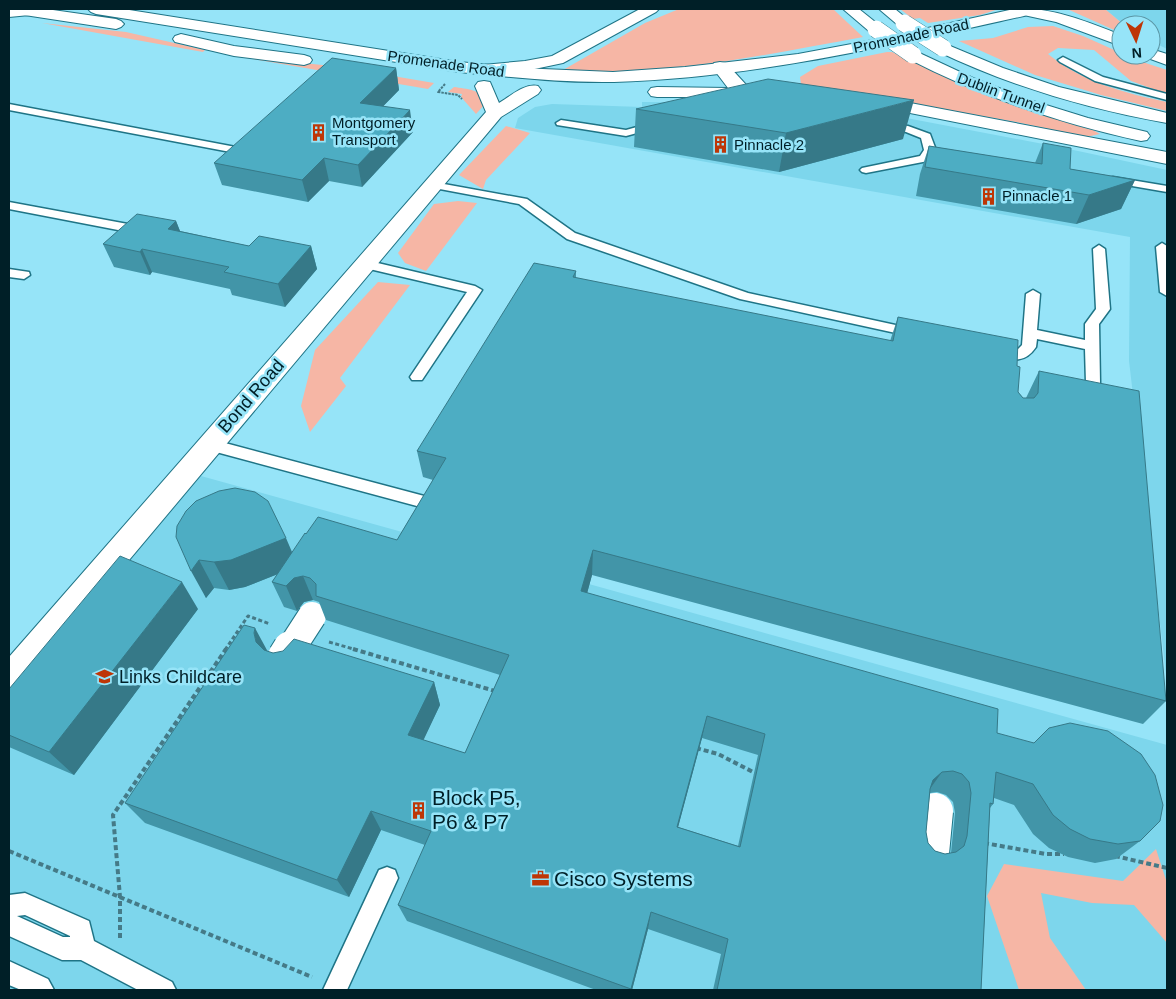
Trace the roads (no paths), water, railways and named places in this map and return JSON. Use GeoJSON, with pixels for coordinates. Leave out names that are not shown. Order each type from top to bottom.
{"type":"FeatureCollection","features":[{"type":"Feature","properties":{"kind":"main road","name":"Promenade Road"},"geometry":{"type":"LineString","coordinates":[[18,9],[144,29],[192,34],[334,60],[341,63],[484,78],[519,74],[613,77],[685,72],[798,59],[873,45],[1024,10]]}},
{"type":"Feature","properties":{"kind":"main road","name":"Promenade Road"},"geometry":{"type":"LineString","coordinates":[[96,9],[484,78],[540,91]]}},
{"type":"Feature","properties":{"kind":"main road"},"geometry":{"type":"LineString","coordinates":[[495,113],[484,78],[525,66],[557,60],[651,9]]}},
{"type":"Feature","properties":{"kind":"main road","name":"Dublin Tunnel"},"geometry":{"type":"LineString","coordinates":[[850,9],[913,55],[949,74],[1000,95],[1074,119],[1167,142]]}},
{"type":"Feature","properties":{"kind":"main road","name":"Dublin Tunnel"},"geometry":{"type":"LineString","coordinates":[[886,9],[943,48],[966,59],[1048,89],[1167,118]]}},
{"type":"Feature","properties":{"kind":"main road"},"geometry":{"type":"LineString","coordinates":[[1024,10],[1075,22],[1111,37]]}},
{"type":"Feature","properties":{"kind":"main road"},"geometry":{"type":"LineString","coordinates":[[9,12],[35,12]]}},
{"type":"Feature","properties":{"kind":"main road","name":"Promenade Road"},"geometry":{"type":"LineString","coordinates":[[144,29],[234,51],[321,62]]}},
{"type":"Feature","properties":{"kind":"main road","name":"Promenade Road"},"geometry":{"type":"LineString","coordinates":[[581,92],[744,90],[754,77],[798,59]]}},
{"type":"Feature","properties":{"kind":"main road"},"geometry":{"type":"LineString","coordinates":[[720,67],[744,90]]}},
{"type":"Feature","properties":{"kind":"main road","name":"Bond Road"},"geometry":{"type":"LineString","coordinates":[[9,680],[495,113],[540,91]]}},
{"type":"Feature","properties":{"kind":"main road"},"geometry":{"type":"LineString","coordinates":[[855,101],[905,107],[1167,158]]}},
{"type":"Feature","properties":{"kind":"main road"},"geometry":{"type":"LineString","coordinates":[[286,657],[318,628]]}},
{"type":"Feature","properties":{"kind":"main road"},"geometry":{"type":"LineString","coordinates":[[931,854],[935,811]]}},
{"type":"Feature","properties":{"kind":"lane"},"geometry":{"type":"LineString","coordinates":[[1063,60],[1099,79],[1167,97]]}},
{"type":"Feature","properties":{"kind":"lane"},"geometry":{"type":"LineString","coordinates":[[9,107],[241,150]]}},
{"type":"Feature","properties":{"kind":"lane"},"geometry":{"type":"LineString","coordinates":[[562,123],[626,133],[670,121]]}},
{"type":"Feature","properties":{"kind":"lane"},"geometry":{"type":"LineString","coordinates":[[866,170],[924,159],[935,151],[926,136],[908,129],[872,124]]}},
{"type":"Feature","properties":{"kind":"lane"},"geometry":{"type":"LineString","coordinates":[[1098,177],[1167,188]]}},
{"type":"Feature","properties":{"kind":"lane"},"geometry":{"type":"LineString","coordinates":[[433,185],[523,201],[571,236],[746,296],[925,336]]}},
{"type":"Feature","properties":{"kind":"lane"},"geometry":{"type":"LineString","coordinates":[[9,205],[146,231]]}},
{"type":"Feature","properties":{"kind":"lane"},"geometry":{"type":"LineString","coordinates":[[1162,247],[1167,292]]}},
{"type":"Feature","properties":{"kind":"lane"},"geometry":{"type":"LineString","coordinates":[[1093,383],[1092,324],[1104,309],[1099,249]]}},
{"type":"Feature","properties":{"kind":"lane"},"geometry":{"type":"LineString","coordinates":[[365,264],[474,290],[417,378]]}},
{"type":"Feature","properties":{"kind":"lane"},"geometry":{"type":"LineString","coordinates":[[9,272],[24,275]]}},
{"type":"Feature","properties":{"kind":"lane"},"geometry":{"type":"LineString","coordinates":[[1018,374],[1019,356],[1029,347],[1033,294]]}},
{"type":"Feature","properties":{"kind":"lane"},"geometry":{"type":"LineString","coordinates":[[1030,333],[1092,346]]}},
{"type":"Feature","properties":{"kind":"lane"},"geometry":{"type":"LineString","coordinates":[[982,348],[1019,356]]}},
{"type":"Feature","properties":{"kind":"lane"},"geometry":{"type":"LineString","coordinates":[[210,445],[428,503]]}},
{"type":"Feature","properties":{"kind":"lane"},"geometry":{"type":"LineString","coordinates":[[336,989],[387,878]]}},
{"type":"Feature","properties":{"kind":"lane"},"geometry":{"type":"LineString","coordinates":[[9,906],[25,904],[82,929],[83,948]]}},
{"type":"Feature","properties":{"kind":"lane"},"geometry":{"type":"LineString","coordinates":[[9,924],[62,949],[83,948],[164,990]]}},
{"type":"Feature","properties":{"kind":"lane"},"geometry":{"type":"LineString","coordinates":[[9,973],[40,987],[42,990]]}},
{"type":"Feature","properties":{"kind":"place","name":"Montgomery Transport"},"geometry":{"type":"Point","coordinates":[318,132]}},
{"type":"Feature","properties":{"kind":"place","name":"Pinnacle 2"},"geometry":{"type":"Point","coordinates":[720,145]}},
{"type":"Feature","properties":{"kind":"place","name":"Pinnacle 1"},"geometry":{"type":"Point","coordinates":[988,196]}},
{"type":"Feature","properties":{"kind":"place","name":"Links Childcare"},"geometry":{"type":"Point","coordinates":[105,677]}},
{"type":"Feature","properties":{"kind":"place","name":"Block P5, P6 & P7"},"geometry":{"type":"Point","coordinates":[418,810]}},
{"type":"Feature","properties":{"kind":"place","name":"Cisco Systems"},"geometry":{"type":"Point","coordinates":[540,879]}}]}
